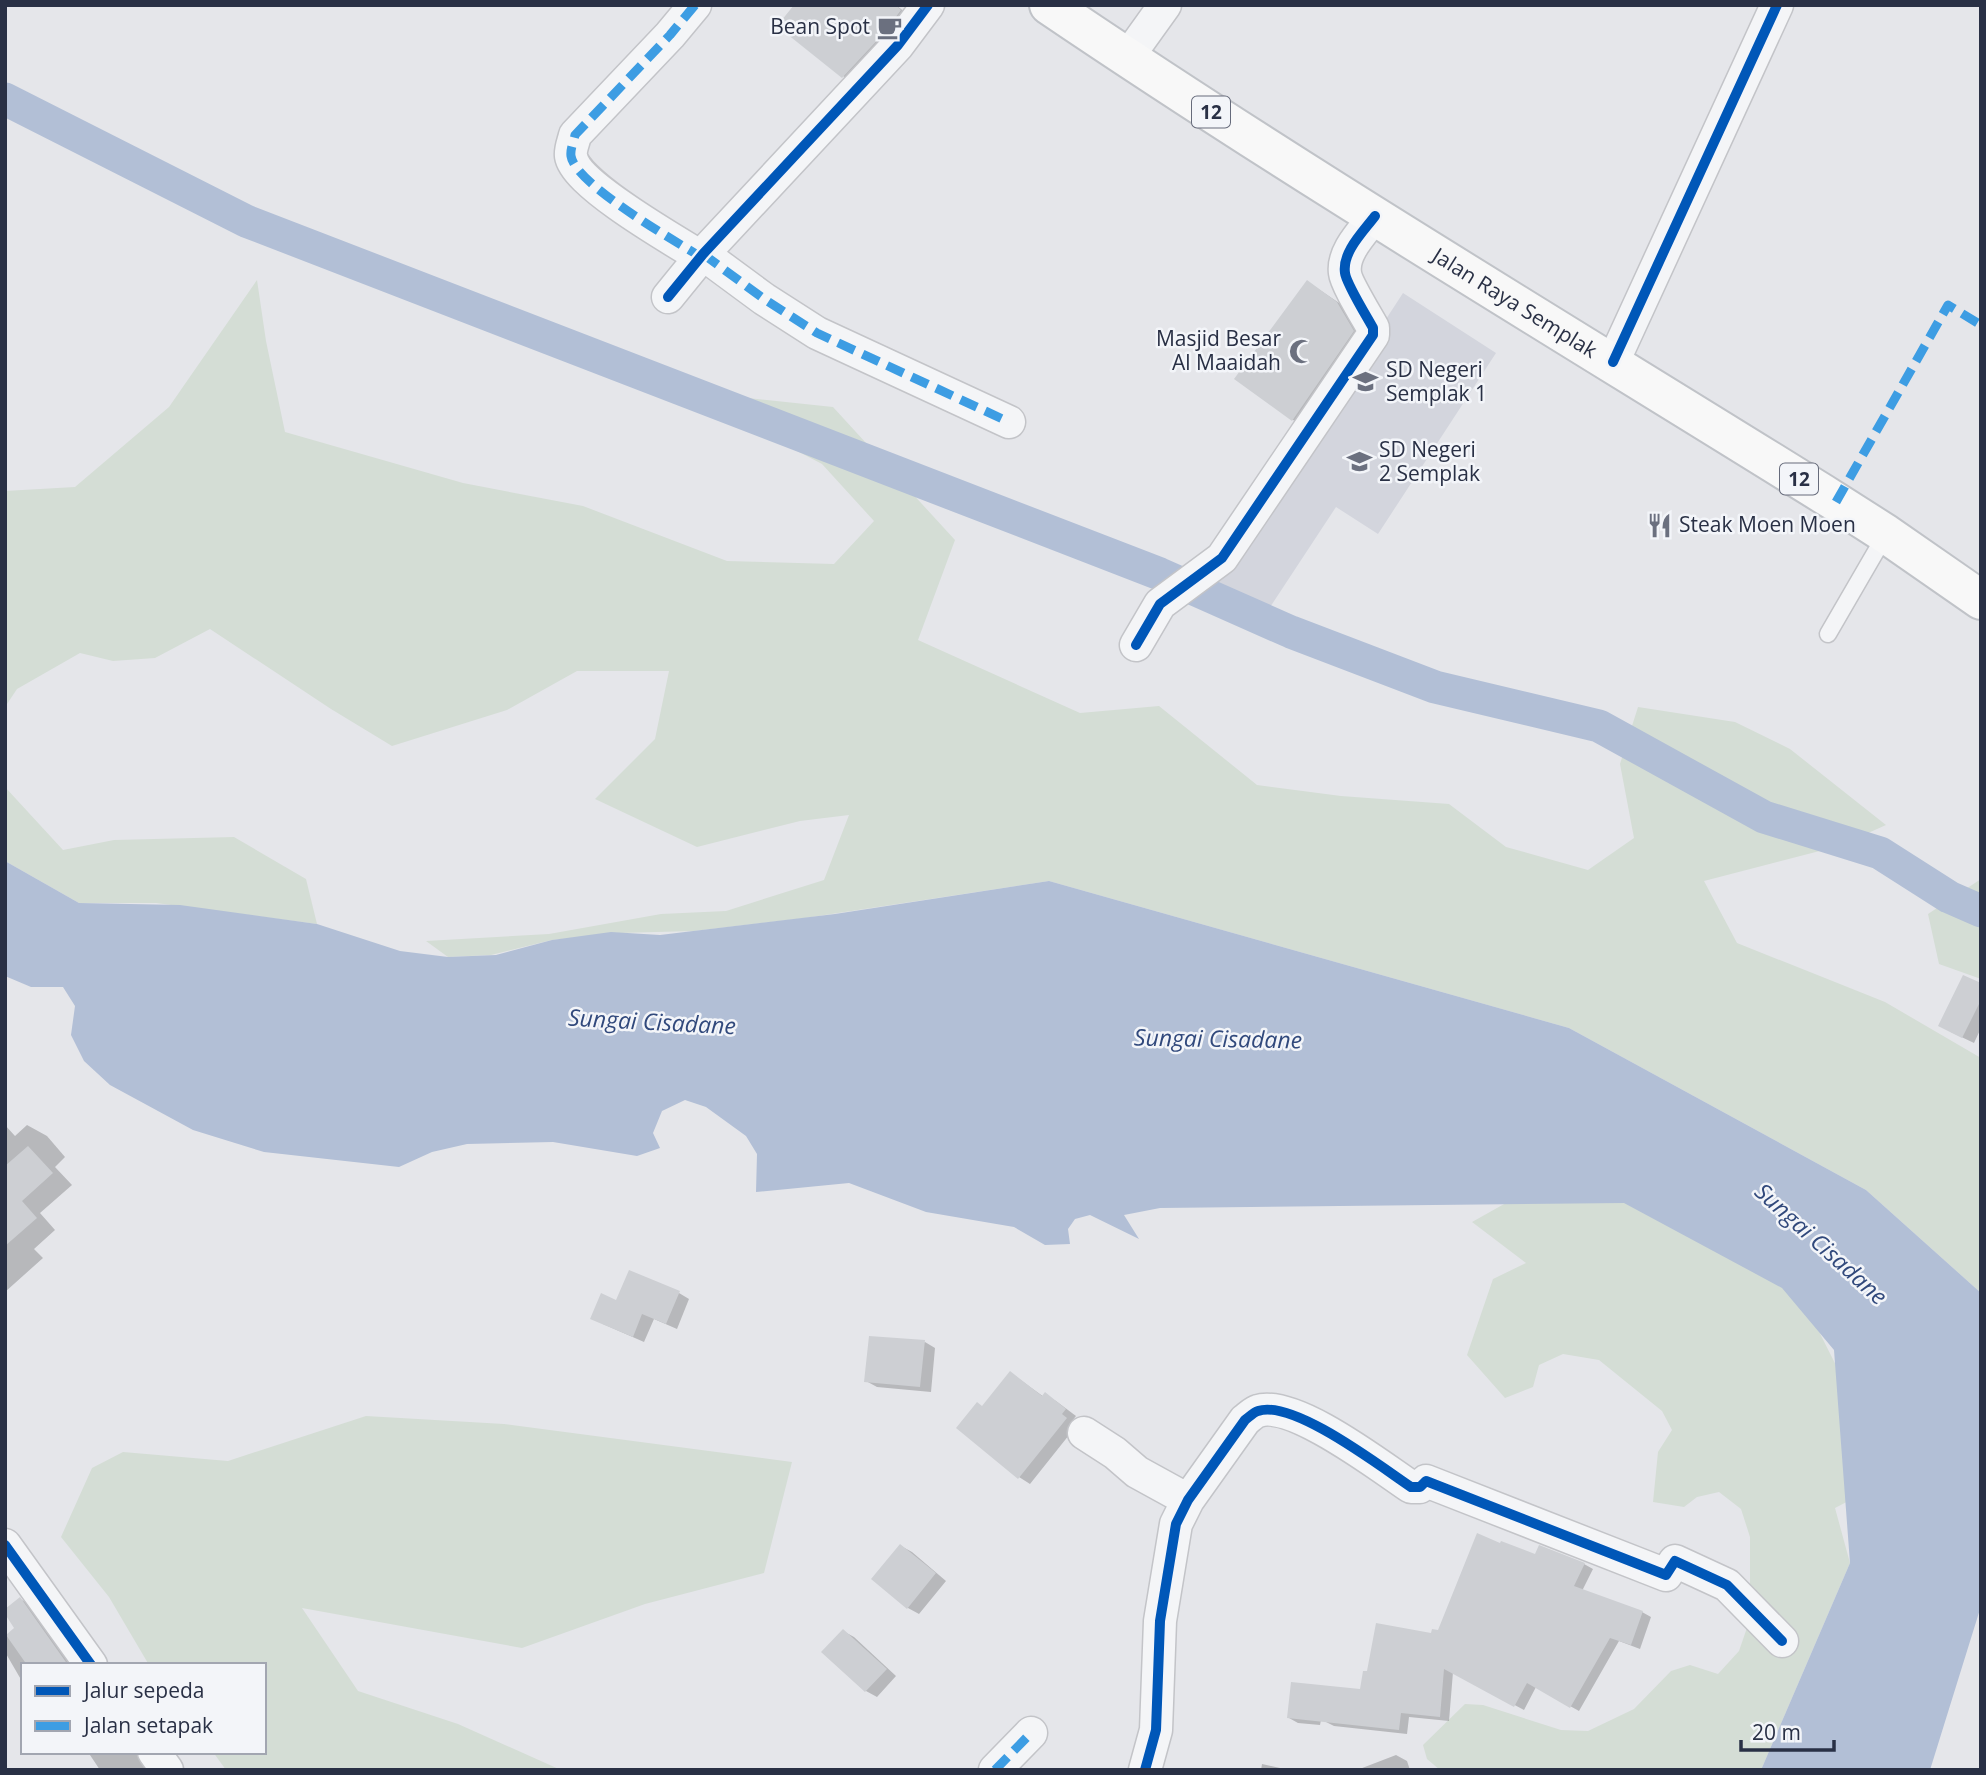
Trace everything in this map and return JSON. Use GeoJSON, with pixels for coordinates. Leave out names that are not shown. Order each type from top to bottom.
{"type":"FeatureCollection","features":[{"type":"Feature","properties":{"kind":"main road","name":"Jalan Raya Semplak"},"geometry":{"type":"LineString","coordinates":[[1049,5],[1127,58],[1375,216],[1886,534],[1981,600]]}},
{"type":"Feature","properties":{"kind":"street"},"geometry":{"type":"LineString","coordinates":[[695,5],[575,135],[570,155],[575,168],[590,183],[653,228],[702,256],[817,333],[1009,422]]}},
{"type":"Feature","properties":{"kind":"street"},"geometry":{"type":"LineString","coordinates":[[668,297],[702,256],[898,45],[928,5]]}},
{"type":"Feature","properties":{"kind":"street"},"geometry":{"type":"LineString","coordinates":[[1127,58],[1165,5]]}},
{"type":"Feature","properties":{"kind":"street"},"geometry":{"type":"LineString","coordinates":[[1613,362],[1777,5]]}},
{"type":"Feature","properties":{"kind":"street"},"geometry":{"type":"LineString","coordinates":[[1136,645],[1160,604],[1222,558],[1373,335],[1373,328],[1345,275],[1346,260],[1352,246],[1375,216]]}},
{"type":"Feature","properties":{"kind":"street"},"geometry":{"type":"LineString","coordinates":[[1145,1770],[1156,1730],[1160,1621],[1176,1524],[1188,1500],[1245,1420],[1258,1411],[1282,1411],[1328,1431],[1411,1487],[1420,1486],[1426,1481],[1666,1575],[1675,1561],[1727,1585],[1782,1642]]}},
{"type":"Feature","properties":{"kind":"street"},"geometry":{"type":"LineString","coordinates":[[1084,1433],[1115,1453],[1137,1472],[1188,1500]]}},
{"type":"Feature","properties":{"kind":"street"},"geometry":{"type":"LineString","coordinates":[[5,1545],[89,1663]]}},
{"type":"Feature","properties":{"kind":"street"},"geometry":{"type":"LineString","coordinates":[[995,1770],[1031,1733]]}},
{"type":"Feature","properties":{"kind":"street"},"geometry":{"type":"LineString","coordinates":[[155,1754],[167,1770]]}},
{"type":"Feature","properties":{"kind":"lane"},"geometry":{"type":"LineString","coordinates":[[1828,634],[1886,534]]}},
{"type":"Feature","properties":{"kind":"shaded area"},"geometry":{"type":"Polygon","coordinates":[[[257,280],[266,341],[285,432],[463,483],[583,506],[727,561],[834,564],[874,521],[822,464],[683,391],[833,407],[955,540],[918,640],[1080,713],[1159,706],[1257,785],[1341,796],[1449,804],[1506,847],[1588,870],[1634,838],[1620,764],[1638,707],[1735,722],[1790,749],[1886,825],[1839,846],[1704,881],[1737,943],[1885,1002],[1981,1058],[1981,1293],[1866,1190],[1569,1028],[1049,881],[805,918],[694,931],[619,933],[552,940],[491,955],[448,957],[426,941],[549,934],[661,914],[726,911],[824,880],[849,815],[800,821],[697,847],[595,799],[655,739],[669,671],[577,671],[507,710],[392,746],[210,629],[155,658],[113,661],[80,653],[17,689],[5,707],[5,491],[75,487],[169,407],[257,280]]]}},
{"type":"Feature","properties":{"kind":"shaded area","name":"SD Negeri 2 Semplak"},"geometry":{"type":"Polygon","coordinates":[[[1403,293],[1496,353],[1378,534],[1336,507],[1263,618],[1213,585],[1403,293]]]}},
{"type":"Feature","properties":{"kind":"shaded area"},"geometry":{"type":"Polygon","coordinates":[[[5,787],[63,850],[114,840],[234,837],[306,879],[317,924],[156,903],[79,903],[5,861],[5,787]]]}},
{"type":"Feature","properties":{"kind":"shaded area"},"geometry":{"type":"Polygon","coordinates":[[[1981,879],[1981,979],[1939,964],[1928,914],[1981,879]]]}},
{"type":"Feature","properties":{"kind":"shaded area"},"geometry":{"type":"Polygon","coordinates":[[[1577,1163],[1790,1274],[1860,1413],[1860,1495],[1835,1508],[1850,1563],[1761,1770],[1440,1770],[1427,1759],[1423,1745],[1465,1704],[1483,1705],[1561,1730],[1588,1731],[1634,1709],[1671,1671],[1690,1665],[1718,1674],[1739,1651],[1750,1619],[1750,1537],[1741,1509],[1719,1492],[1697,1497],[1684,1507],[1653,1502],[1658,1452],[1672,1430],[1662,1411],[1599,1360],[1563,1354],[1539,1365],[1533,1387],[1505,1398],[1467,1355],[1493,1279],[1526,1263],[1472,1222],[1577,1163]]]}},
{"type":"Feature","properties":{"kind":"shaded area"},"geometry":{"type":"Polygon","coordinates":[[[366,1416],[504,1424],[792,1462],[764,1573],[645,1604],[522,1648],[302,1608],[358,1691],[458,1724],[561,1770],[226,1770],[214,1754],[266,1754],[266,1663],[148,1663],[109,1597],[61,1537],[92,1468],[123,1452],[228,1461],[366,1416]]]}},
{"type":"Feature","properties":{"kind":"water","name":"Sungai Cisadane"},"geometry":{"type":"Polygon","coordinates":[[[5,861],[79,903],[180,905],[317,924],[400,951],[448,957],[496,955],[552,940],[611,932],[660,935],[835,914],[1049,881],[1569,1028],[1866,1190],[1981,1293],[1981,1606],[1930,1770],[1761,1770],[1850,1563],[1834,1350],[1782,1288],[1624,1203],[1160,1208],[1124,1215],[1139,1239],[1090,1215],[1075,1219],[1068,1229],[1070,1244],[1045,1245],[1014,1227],[926,1212],[849,1183],[756,1192],[757,1154],[746,1136],[706,1107],[685,1100],[662,1111],[653,1133],[660,1148],[637,1156],[553,1142],[467,1144],[432,1152],[399,1167],[264,1152],[193,1130],[110,1085],[84,1061],[71,1035],[75,1006],[63,987],[31,987],[5,976],[5,861]]]}},
{"type":"Feature","properties":{"kind":"building"},"geometry":{"type":"Polygon","coordinates":[[[794,5],[896,5],[901,10],[884,33],[842,78],[777,26],[794,5]]]}},
{"type":"Feature","properties":{"kind":"building","name":"Masjid Besar Al Maaidah"},"geometry":{"type":"Polygon","coordinates":[[[1307,280],[1337,302],[1354,331],[1292,421],[1234,379],[1307,280]]]}},
{"type":"Feature","properties":{"kind":"building"},"geometry":{"type":"Polygon","coordinates":[[[1963,975],[1981,983],[1981,1000],[1962,1038],[1938,1026],[1963,975]]]}},
{"type":"Feature","properties":{"kind":"building"},"geometry":{"type":"Polygon","coordinates":[[[28,1146],[53,1173],[22,1201],[37,1218],[5,1246],[5,1166],[28,1146]]]}},
{"type":"Feature","properties":{"kind":"building"},"geometry":{"type":"Polygon","coordinates":[[[629,1270],[680,1291],[666,1324],[642,1314],[633,1337],[590,1319],[601,1293],[616,1300],[629,1270]]]}},
{"type":"Feature","properties":{"kind":"building"},"geometry":{"type":"Polygon","coordinates":[[[869,1336],[925,1340],[920,1387],[864,1382],[869,1336]]]}},
{"type":"Feature","properties":{"kind":"building"},"geometry":{"type":"Polygon","coordinates":[[[1010,1371],[1042,1396],[1045,1392],[1066,1409],[1062,1414],[1067,1418],[1018,1479],[956,1428],[977,1402],[982,1406],[1010,1371]]]}},
{"type":"Feature","properties":{"kind":"building"},"geometry":{"type":"Polygon","coordinates":[[[1477,1533],[1535,1554],[1539,1545],[1585,1563],[1574,1586],[1643,1611],[1631,1645],[1610,1638],[1570,1708],[1527,1683],[1514,1707],[1444,1669],[1440,1717],[1401,1713],[1399,1730],[1287,1718],[1291,1682],[1360,1689],[1363,1671],[1367,1671],[1376,1623],[1431,1633],[1432,1629],[1438,1630],[1477,1533]]]}},
{"type":"Feature","properties":{"kind":"building"},"geometry":{"type":"Polygon","coordinates":[[[900,1544],[936,1573],[907,1609],[871,1579],[900,1544]]]}},
{"type":"Feature","properties":{"kind":"building"},"geometry":{"type":"Polygon","coordinates":[[[20,1597],[67,1663],[26,1663],[6,1635],[14,1628],[5,1614],[5,1609],[20,1597]]]}},
{"type":"Feature","properties":{"kind":"building"},"geometry":{"type":"Polygon","coordinates":[[[843,1629],[887,1669],[865,1692],[821,1652],[843,1629]]]}},
{"type":"Feature","properties":{"kind":"waterway"},"geometry":{"type":"LineString","coordinates":[[5,99],[246,221],[1160,574],[1291,632],[1435,687],[1599,726],[1764,817],[1880,853],[1949,897],[1981,911]]}},
{"type":"Feature","properties":{"kind":"marked path"},"geometry":{"type":"LineString","coordinates":[[695,5],[575,135],[571,156],[577,168],[607,196],[701,257]]}},
{"type":"Feature","properties":{"kind":"marked path"},"geometry":{"type":"LineString","coordinates":[[703,254],[764,299],[817,333],[1009,422]]}},
{"type":"Feature","properties":{"kind":"marked path"},"geometry":{"type":"LineString","coordinates":[[1836,502],[1948,305],[1981,325]]}},
{"type":"Feature","properties":{"kind":"marked path"},"geometry":{"type":"LineString","coordinates":[[995,1770],[1031,1733]]}},
{"type":"Feature","properties":{"kind":"cycle path"},"geometry":{"type":"LineString","coordinates":[[668,297],[703,254],[898,45],[928,5]]}},
{"type":"Feature","properties":{"kind":"cycle path"},"geometry":{"type":"LineString","coordinates":[[1613,362],[1777,5]]}},
{"type":"Feature","properties":{"kind":"cycle path"},"geometry":{"type":"LineString","coordinates":[[1136,645],[1160,604],[1222,558],[1373,335],[1373,328],[1346,278],[1345,265],[1354,243],[1375,216]]}},
{"type":"Feature","properties":{"kind":"cycle path"},"geometry":{"type":"LineString","coordinates":[[1145,1770],[1156,1730],[1160,1621],[1176,1524],[1188,1500],[1245,1420],[1258,1411],[1273,1410],[1314,1424],[1411,1487],[1420,1487],[1426,1481],[1666,1575],[1675,1561],[1727,1585],[1782,1641]]}},
{"type":"Feature","properties":{"kind":"cycle path"},"geometry":{"type":"LineString","coordinates":[[5,1545],[90,1663]]}},
{"type":"Feature","properties":{"kind":"place","name":"Bean Spot"},"geometry":{"type":"Point","coordinates":[890,27]}},
{"type":"Feature","properties":{"kind":"place","name":"Masjid Besar Al Maaidah"},"geometry":{"type":"Point","coordinates":[1301,351]}},
{"type":"Feature","properties":{"kind":"place","name":"SD Negeri Semplak 1"},"geometry":{"type":"Point","coordinates":[1366,382]}},
{"type":"Feature","properties":{"kind":"place","name":"SD Negeri 2 Semplak"},"geometry":{"type":"Point","coordinates":[1359,462]}},
{"type":"Feature","properties":{"kind":"place","name":"Steak Moen Moen"},"geometry":{"type":"Point","coordinates":[1659,525]}}]}
